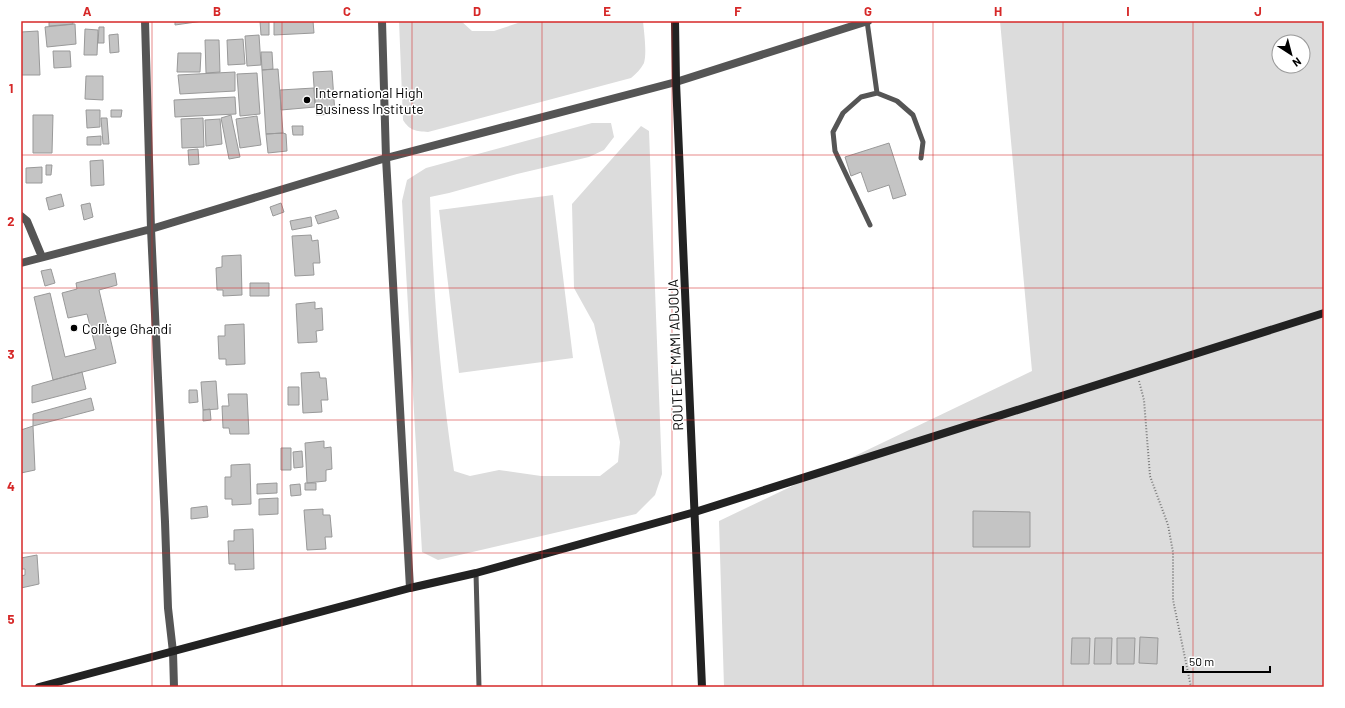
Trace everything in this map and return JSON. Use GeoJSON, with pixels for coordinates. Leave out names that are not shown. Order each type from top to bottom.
{"type":"FeatureCollection","features":[{"type":"Feature","properties":{"kind":"street"},"geometry":{"type":"LineString","coordinates":[[145,21],[151,229],[166,522],[168,608],[173,652],[174,687]]}},
{"type":"Feature","properties":{"kind":"street"},"geometry":{"type":"LineString","coordinates":[[382,21],[386,158],[410,588]]}},
{"type":"Feature","properties":{"kind":"street","name":"ROUTE DE MAMI ADJOUA"},"geometry":{"type":"LineString","coordinates":[[675,21],[676,82],[702,687]]}},
{"type":"Feature","properties":{"kind":"street"},"geometry":{"type":"LineString","coordinates":[[21,263],[151,229],[386,158],[676,82],[867,21]]}},
{"type":"Feature","properties":{"kind":"street"},"geometry":{"type":"LineString","coordinates":[[21,216],[27,221],[42,257]]}},
{"type":"Feature","properties":{"kind":"street"},"geometry":{"type":"LineString","coordinates":[[39,687],[410,588],[476,573],[695,512],[1324,313]]}},
{"type":"Feature","properties":{"kind":"lane"},"geometry":{"type":"LineString","coordinates":[[867,21],[877,93]]}},
{"type":"Feature","properties":{"kind":"lane"},"geometry":{"type":"LineString","coordinates":[[870,225],[835,151],[833,132],[843,113],[861,97],[877,93],[897,101],[913,115],[923,142],[921,158]]}},
{"type":"Feature","properties":{"kind":"lane"},"geometry":{"type":"LineString","coordinates":[[476,573],[479,687]]}},
{"type":"Feature","properties":{"kind":"path"},"geometry":{"type":"LineString","coordinates":[[1137,372],[1144,400],[1150,476],[1168,525],[1173,552],[1173,600],[1192,687]]}},
{"type":"Feature","properties":{"kind":"shaded area"},"geometry":{"type":"Polygon","coordinates":[[[399,21],[461,21],[472,31],[494,31],[524,21],[643,21],[645,59],[637,73],[631,78],[428,132],[420,131],[414,130],[403,120],[399,21]]]}},
{"type":"Feature","properties":{"kind":"shaded area"},"geometry":{"type":"Polygon","coordinates":[[[1000,21],[1324,21],[1324,687],[724,687],[719,521],[1032,371],[1000,21]]]}},
{"type":"Feature","properties":{"kind":"shaded area"},"geometry":{"type":"Polygon","coordinates":[[[592,123],[611,123],[614,137],[604,150],[589,157],[430,197],[438,334],[454,471],[470,476],[499,470],[541,476],[600,476],[618,462],[620,442],[594,324],[574,288],[572,204],[641,126],[649,131],[662,474],[655,495],[636,514],[438,560],[422,552],[402,201],[407,180],[426,168],[592,123]]]}},
{"type":"Feature","properties":{"kind":"shaded area"},"geometry":{"type":"Polygon","coordinates":[[[553,195],[573,358],[459,373],[439,210],[553,195]]]}},
{"type":"Feature","properties":{"kind":"building"},"geometry":{"type":"Polygon","coordinates":[[[49,21],[73,21],[73,24],[49,26],[49,21]]]}},
{"type":"Feature","properties":{"kind":"building"},"geometry":{"type":"Polygon","coordinates":[[[175,21],[203,21],[175,25],[175,21]]]}},
{"type":"Feature","properties":{"kind":"building"},"geometry":{"type":"Polygon","coordinates":[[[260,21],[269,21],[269,35],[261,35],[260,21]]]}},
{"type":"Feature","properties":{"kind":"building"},"geometry":{"type":"Polygon","coordinates":[[[274,21],[313,21],[314,33],[274,35],[274,21]]]}},
{"type":"Feature","properties":{"kind":"building"},"geometry":{"type":"Polygon","coordinates":[[[75,24],[76,44],[47,47],[45,27],[75,24]]]}},
{"type":"Feature","properties":{"kind":"building"},"geometry":{"type":"Polygon","coordinates":[[[99,27],[104,27],[104,43],[98,43],[99,27]]]}},
{"type":"Feature","properties":{"kind":"building"},"geometry":{"type":"Polygon","coordinates":[[[85,29],[98,30],[97,55],[84,55],[85,29]]]}},
{"type":"Feature","properties":{"kind":"building"},"geometry":{"type":"Polygon","coordinates":[[[38,31],[40,75],[21,75],[21,32],[38,31]]]}},
{"type":"Feature","properties":{"kind":"building"},"geometry":{"type":"Polygon","coordinates":[[[118,34],[119,52],[110,53],[109,35],[118,34]]]}},
{"type":"Feature","properties":{"kind":"building"},"geometry":{"type":"Polygon","coordinates":[[[259,35],[261,65],[247,66],[245,36],[259,35]]]}},
{"type":"Feature","properties":{"kind":"building"},"geometry":{"type":"Polygon","coordinates":[[[243,39],[245,64],[228,65],[227,40],[243,39]]]}},
{"type":"Feature","properties":{"kind":"building"},"geometry":{"type":"Polygon","coordinates":[[[205,40],[219,40],[220,72],[206,73],[205,40]]]}},
{"type":"Feature","properties":{"kind":"building"},"geometry":{"type":"Polygon","coordinates":[[[53,51],[70,51],[71,67],[54,68],[53,51]]]}},
{"type":"Feature","properties":{"kind":"building"},"geometry":{"type":"Polygon","coordinates":[[[261,52],[272,52],[273,69],[262,70],[261,52]]]}},
{"type":"Feature","properties":{"kind":"building"},"geometry":{"type":"Polygon","coordinates":[[[178,53],[201,53],[200,72],[177,72],[178,53]]]}},
{"type":"Feature","properties":{"kind":"building"},"geometry":{"type":"Polygon","coordinates":[[[278,69],[283,133],[266,134],[262,70],[278,69]]]}},
{"type":"Feature","properties":{"kind":"building"},"geometry":{"type":"Polygon","coordinates":[[[332,71],[335,114],[316,115],[313,72],[332,71]]]}},
{"type":"Feature","properties":{"kind":"building"},"geometry":{"type":"Polygon","coordinates":[[[235,72],[235,91],[180,94],[178,75],[235,72]]]}},
{"type":"Feature","properties":{"kind":"building"},"geometry":{"type":"Polygon","coordinates":[[[257,73],[260,114],[240,116],[237,74],[257,73]]]}},
{"type":"Feature","properties":{"kind":"building"},"geometry":{"type":"Polygon","coordinates":[[[86,76],[103,76],[103,100],[85,99],[86,76]]]}},
{"type":"Feature","properties":{"kind":"building"},"geometry":{"type":"Polygon","coordinates":[[[314,88],[315,107],[281,110],[280,90],[314,88]]]}},
{"type":"Feature","properties":{"kind":"building"},"geometry":{"type":"Polygon","coordinates":[[[235,97],[236,114],[175,117],[174,100],[235,97]]]}},
{"type":"Feature","properties":{"kind":"building"},"geometry":{"type":"Polygon","coordinates":[[[86,110],[100,110],[100,127],[87,128],[86,110]]]}},
{"type":"Feature","properties":{"kind":"building"},"geometry":{"type":"Polygon","coordinates":[[[111,110],[122,110],[121,117],[111,117],[111,110]]]}},
{"type":"Feature","properties":{"kind":"building"},"geometry":{"type":"Polygon","coordinates":[[[33,115],[53,115],[52,153],[33,153],[33,115]]]}},
{"type":"Feature","properties":{"kind":"building"},"geometry":{"type":"Polygon","coordinates":[[[231,115],[240,157],[229,159],[221,118],[231,115]]]}},
{"type":"Feature","properties":{"kind":"building"},"geometry":{"type":"Polygon","coordinates":[[[257,116],[261,145],[240,148],[236,119],[257,116]]]}},
{"type":"Feature","properties":{"kind":"building"},"geometry":{"type":"Polygon","coordinates":[[[101,118],[107,118],[109,144],[103,144],[101,118]]]}},
{"type":"Feature","properties":{"kind":"building"},"geometry":{"type":"Polygon","coordinates":[[[203,118],[204,147],[182,148],[181,119],[203,118]]]}},
{"type":"Feature","properties":{"kind":"building"},"geometry":{"type":"Polygon","coordinates":[[[220,119],[222,144],[206,146],[205,120],[220,119]]]}},
{"type":"Feature","properties":{"kind":"building"},"geometry":{"type":"Polygon","coordinates":[[[292,126],[303,126],[303,135],[293,135],[292,126]]]}},
{"type":"Feature","properties":{"kind":"building"},"geometry":{"type":"Polygon","coordinates":[[[266,134],[286,134],[287,151],[268,153],[266,134]]]}},
{"type":"Feature","properties":{"kind":"building"},"geometry":{"type":"Polygon","coordinates":[[[101,136],[101,145],[87,145],[87,137],[101,136]]]}},
{"type":"Feature","properties":{"kind":"building"},"geometry":{"type":"Polygon","coordinates":[[[889,143],[906,195],[893,199],[889,185],[868,192],[861,172],[851,176],[845,157],[889,143]]]}},
{"type":"Feature","properties":{"kind":"building"},"geometry":{"type":"Polygon","coordinates":[[[198,149],[199,164],[189,165],[188,150],[198,149]]]}},
{"type":"Feature","properties":{"kind":"building"},"geometry":{"type":"Polygon","coordinates":[[[103,160],[104,185],[91,186],[90,161],[103,160]]]}},
{"type":"Feature","properties":{"kind":"building"},"geometry":{"type":"Polygon","coordinates":[[[46,165],[52,165],[51,175],[46,175],[46,165]]]}},
{"type":"Feature","properties":{"kind":"building"},"geometry":{"type":"Polygon","coordinates":[[[42,167],[42,183],[26,183],[26,168],[42,167]]]}},
{"type":"Feature","properties":{"kind":"building"},"geometry":{"type":"Polygon","coordinates":[[[61,194],[64,206],[49,210],[46,198],[61,194]]]}},
{"type":"Feature","properties":{"kind":"building"},"geometry":{"type":"Polygon","coordinates":[[[90,203],[93,217],[84,220],[81,205],[90,203]]]}},
{"type":"Feature","properties":{"kind":"building"},"geometry":{"type":"Polygon","coordinates":[[[281,203],[284,212],[273,216],[270,207],[281,203]]]}},
{"type":"Feature","properties":{"kind":"building"},"geometry":{"type":"Polygon","coordinates":[[[336,210],[339,218],[318,224],[315,216],[336,210]]]}},
{"type":"Feature","properties":{"kind":"building"},"geometry":{"type":"Polygon","coordinates":[[[311,217],[312,226],[292,230],[290,221],[311,217]]]}},
{"type":"Feature","properties":{"kind":"building"},"geometry":{"type":"Polygon","coordinates":[[[311,235],[312,241],[318,240],[320,263],[313,263],[314,275],[295,276],[292,236],[311,235]]]}},
{"type":"Feature","properties":{"kind":"building"},"geometry":{"type":"Polygon","coordinates":[[[241,255],[242,295],[223,296],[223,290],[217,290],[216,268],[222,267],[222,256],[241,255]]]}},
{"type":"Feature","properties":{"kind":"building"},"geometry":{"type":"Polygon","coordinates":[[[51,269],[55,283],[45,286],[41,271],[51,269]]]}},
{"type":"Feature","properties":{"kind":"building"},"geometry":{"type":"Polygon","coordinates":[[[115,273],[117,285],[99,290],[116,363],[53,380],[34,297],[50,293],[65,357],[96,349],[87,314],[68,318],[62,293],[77,289],[76,283],[115,273]]]}},
{"type":"Feature","properties":{"kind":"building"},"geometry":{"type":"Polygon","coordinates":[[[250,283],[269,283],[269,296],[250,296],[250,283]]]}},
{"type":"Feature","properties":{"kind":"building"},"geometry":{"type":"Polygon","coordinates":[[[315,302],[315,309],[322,308],[323,330],[316,331],[317,342],[298,343],[296,304],[315,302]]]}},
{"type":"Feature","properties":{"kind":"building"},"geometry":{"type":"Polygon","coordinates":[[[244,324],[245,364],[226,365],[226,359],[219,359],[218,336],[225,336],[225,325],[244,324]]]}},
{"type":"Feature","properties":{"kind":"building"},"geometry":{"type":"Polygon","coordinates":[[[82,372],[86,389],[32,403],[32,386],[82,372]]]}},
{"type":"Feature","properties":{"kind":"building"},"geometry":{"type":"Polygon","coordinates":[[[319,372],[320,378],[326,378],[328,400],[321,400],[322,412],[303,413],[301,373],[319,372]]]}},
{"type":"Feature","properties":{"kind":"building"},"geometry":{"type":"Polygon","coordinates":[[[216,381],[218,409],[203,410],[201,382],[216,381]]]}},
{"type":"Feature","properties":{"kind":"building"},"geometry":{"type":"Polygon","coordinates":[[[288,387],[299,387],[299,405],[288,405],[288,387]]]}},
{"type":"Feature","properties":{"kind":"building"},"geometry":{"type":"Polygon","coordinates":[[[189,390],[197,390],[198,402],[189,403],[189,390]]]}},
{"type":"Feature","properties":{"kind":"building"},"geometry":{"type":"Polygon","coordinates":[[[228,394],[247,394],[249,434],[230,434],[229,428],[223,428],[222,406],[229,406],[228,394]]]}},
{"type":"Feature","properties":{"kind":"building"},"geometry":{"type":"Polygon","coordinates":[[[91,398],[94,410],[33,426],[33,414],[91,398]]]}},
{"type":"Feature","properties":{"kind":"building"},"geometry":{"type":"Polygon","coordinates":[[[210,409],[211,420],[203,421],[203,410],[210,409]]]}},
{"type":"Feature","properties":{"kind":"building"},"geometry":{"type":"Polygon","coordinates":[[[33,426],[35,470],[21,473],[21,430],[33,426]]]}},
{"type":"Feature","properties":{"kind":"building"},"geometry":{"type":"Polygon","coordinates":[[[324,441],[324,448],[331,447],[332,469],[326,470],[326,481],[307,483],[305,443],[324,441]]]}},
{"type":"Feature","properties":{"kind":"building"},"geometry":{"type":"Polygon","coordinates":[[[281,448],[291,448],[291,470],[281,470],[281,448]]]}},
{"type":"Feature","properties":{"kind":"building"},"geometry":{"type":"Polygon","coordinates":[[[302,451],[303,467],[294,468],[293,452],[302,451]]]}},
{"type":"Feature","properties":{"kind":"building"},"geometry":{"type":"Polygon","coordinates":[[[250,464],[251,504],[232,505],[232,499],[225,499],[225,477],[231,477],[231,465],[250,464]]]}},
{"type":"Feature","properties":{"kind":"building"},"geometry":{"type":"Polygon","coordinates":[[[277,483],[277,493],[257,494],[257,484],[277,483]]]}},
{"type":"Feature","properties":{"kind":"building"},"geometry":{"type":"Polygon","coordinates":[[[305,483],[316,483],[316,490],[305,490],[305,483]]]}},
{"type":"Feature","properties":{"kind":"building"},"geometry":{"type":"Polygon","coordinates":[[[300,484],[301,495],[291,496],[290,485],[300,484]]]}},
{"type":"Feature","properties":{"kind":"building"},"geometry":{"type":"Polygon","coordinates":[[[278,498],[278,514],[259,515],[259,499],[278,498]]]}},
{"type":"Feature","properties":{"kind":"building"},"geometry":{"type":"Polygon","coordinates":[[[207,506],[208,517],[191,519],[191,508],[207,506]]]}},
{"type":"Feature","properties":{"kind":"building"},"geometry":{"type":"Polygon","coordinates":[[[323,509],[323,515],[330,515],[332,537],[325,537],[326,549],[307,550],[304,510],[323,509]]]}},
{"type":"Feature","properties":{"kind":"building"},"geometry":{"type":"Polygon","coordinates":[[[973,511],[1030,512],[1030,547],[973,547],[973,511]]]}},
{"type":"Feature","properties":{"kind":"building"},"geometry":{"type":"Polygon","coordinates":[[[253,529],[254,569],[235,570],[235,564],[229,564],[228,541],[234,541],[234,530],[253,529]]]}},
{"type":"Feature","properties":{"kind":"building"},"geometry":{"type":"Polygon","coordinates":[[[37,555],[39,584],[21,588],[21,576],[25,575],[25,569],[21,569],[21,558],[37,555]]]}},
{"type":"Feature","properties":{"kind":"building"},"geometry":{"type":"Polygon","coordinates":[[[1140,637],[1158,638],[1157,664],[1139,663],[1140,637]]]}},
{"type":"Feature","properties":{"kind":"building"},"geometry":{"type":"Polygon","coordinates":[[[1072,638],[1090,638],[1089,664],[1071,664],[1072,638]]]}},
{"type":"Feature","properties":{"kind":"building"},"geometry":{"type":"Polygon","coordinates":[[[1095,638],[1112,638],[1111,664],[1094,664],[1095,638]]]}},
{"type":"Feature","properties":{"kind":"building"},"geometry":{"type":"Polygon","coordinates":[[[1117,638],[1135,638],[1134,664],[1117,664],[1117,638]]]}},
{"type":"Feature","properties":{"kind":"place","name":"International High Business Institute"},"geometry":{"type":"Point","coordinates":[307,100]}},
{"type":"Feature","properties":{"kind":"place","name":"Collège Ghandi"},"geometry":{"type":"Point","coordinates":[74,328]}}]}
